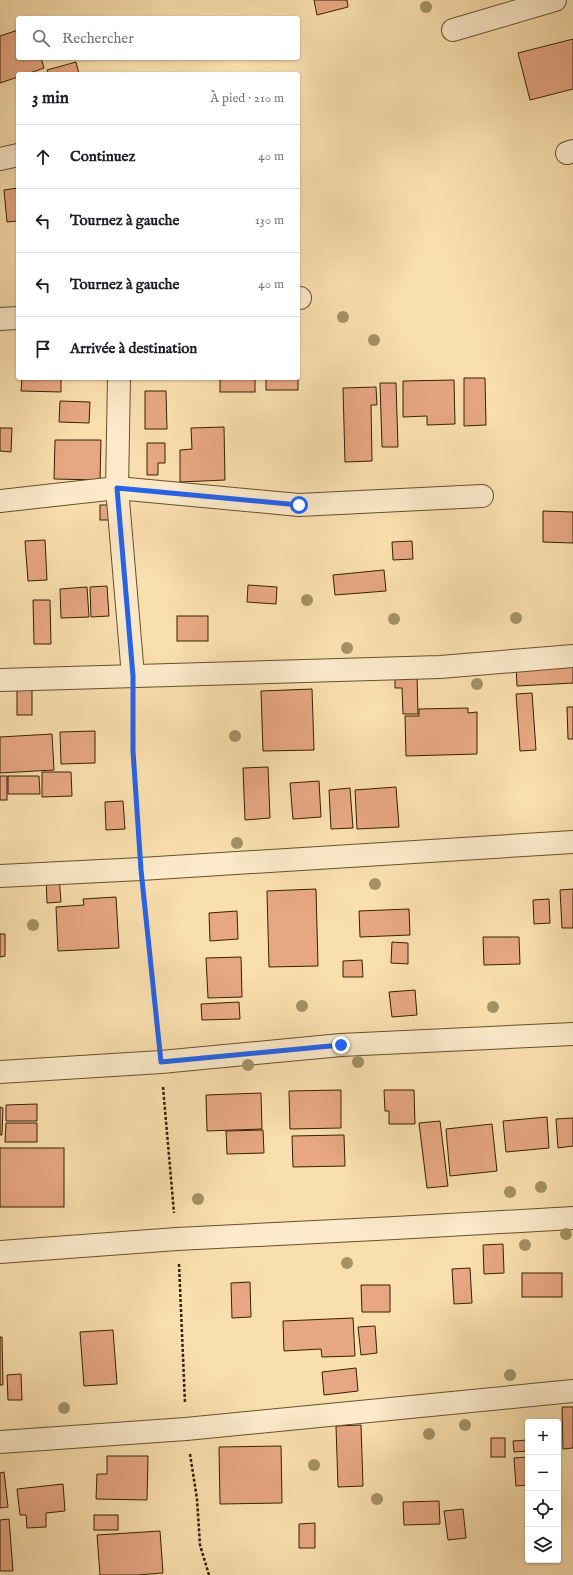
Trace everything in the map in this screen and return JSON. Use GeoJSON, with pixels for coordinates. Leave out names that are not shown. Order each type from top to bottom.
{"type":"FeatureCollection","features":[{"type":"Feature","properties":{"kind":"street"},"geometry":{"type":"LineString","coordinates":[[453,30],[555,0]]}},
{"type":"Feature","properties":{"kind":"street"},"geometry":{"type":"LineString","coordinates":[[0,159],[16,155]]}},
{"type":"Feature","properties":{"kind":"street"},"geometry":{"type":"LineString","coordinates":[[0,319],[16,318]]}},
{"type":"Feature","properties":{"kind":"street"},"geometry":{"type":"LineString","coordinates":[[119,380],[117,488],[133,676]]}},
{"type":"Feature","properties":{"kind":"street"},"geometry":{"type":"LineString","coordinates":[[0,501],[117,488],[299,505],[482,496]]}},
{"type":"Feature","properties":{"kind":"street"},"geometry":{"type":"LineString","coordinates":[[0,680],[440,667],[573,656]]}},
{"type":"Feature","properties":{"kind":"street"},"geometry":{"type":"LineString","coordinates":[[0,876],[141,870],[573,842]]}},
{"type":"Feature","properties":{"kind":"street"},"geometry":{"type":"LineString","coordinates":[[0,1072],[161,1062],[341,1045],[573,1034]]}},
{"type":"Feature","properties":{"kind":"street"},"geometry":{"type":"LineString","coordinates":[[0,1252],[177,1239],[573,1218]]}},
{"type":"Feature","properties":{"kind":"street"},"geometry":{"type":"LineString","coordinates":[[0,1442],[186,1429],[573,1391]]}},
{"type":"Feature","properties":{"kind":"path"},"geometry":{"type":"LineString","coordinates":[[133,676],[133,751],[141,870],[161,1062],[177,1239],[186,1429],[197,1499],[200,1545],[209,1575]]}},
{"type":"Feature","properties":{"kind":"building"},"geometry":{"type":"Polygon","coordinates":[[[314,0],[347,0],[348,7],[317,15],[314,0]]]}},
{"type":"Feature","properties":{"kind":"building"},"geometry":{"type":"Polygon","coordinates":[[[16,31],[16,60],[42,60],[44,68],[33,72],[16,72],[16,78],[0,83],[0,36],[16,31]]]}},
{"type":"Feature","properties":{"kind":"building"},"geometry":{"type":"Polygon","coordinates":[[[573,39],[573,89],[530,100],[518,53],[573,39]]]}},
{"type":"Feature","properties":{"kind":"building"},"geometry":{"type":"Polygon","coordinates":[[[76,62],[78,72],[48,72],[47,70],[76,62]]]}},
{"type":"Feature","properties":{"kind":"building"},"geometry":{"type":"Polygon","coordinates":[[[16,188],[16,221],[7,222],[4,190],[16,188]]]}},
{"type":"Feature","properties":{"kind":"building"},"geometry":{"type":"Polygon","coordinates":[[[464,378],[485,378],[486,425],[464,426],[464,378]]]}},
{"type":"Feature","properties":{"kind":"building"},"geometry":{"type":"Polygon","coordinates":[[[22,380],[61,380],[61,392],[21,391],[22,380]]]}},
{"type":"Feature","properties":{"kind":"building"},"geometry":{"type":"Polygon","coordinates":[[[220,380],[255,380],[255,392],[220,392],[220,380]]]}},
{"type":"Feature","properties":{"kind":"building"},"geometry":{"type":"Polygon","coordinates":[[[266,380],[298,380],[298,390],[266,390],[266,380]]]}},
{"type":"Feature","properties":{"kind":"building"},"geometry":{"type":"Polygon","coordinates":[[[454,380],[455,424],[427,425],[427,416],[403,417],[403,381],[454,380]]]}},
{"type":"Feature","properties":{"kind":"building"},"geometry":{"type":"Polygon","coordinates":[[[380,383],[396,383],[398,447],[382,447],[380,383]]]}},
{"type":"Feature","properties":{"kind":"building"},"geometry":{"type":"Polygon","coordinates":[[[376,387],[377,405],[371,405],[372,461],[345,462],[343,388],[376,387]]]}},
{"type":"Feature","properties":{"kind":"building"},"geometry":{"type":"Polygon","coordinates":[[[145,391],[166,391],[167,429],[145,429],[145,391]]]}},
{"type":"Feature","properties":{"kind":"building"},"geometry":{"type":"Polygon","coordinates":[[[60,401],[90,402],[89,423],[59,422],[60,401]]]}},
{"type":"Feature","properties":{"kind":"building"},"geometry":{"type":"Polygon","coordinates":[[[224,427],[225,480],[180,482],[180,450],[192,449],[191,428],[224,427]]]}},
{"type":"Feature","properties":{"kind":"building"},"geometry":{"type":"Polygon","coordinates":[[[0,428],[12,428],[11,452],[0,451],[0,428]]]}},
{"type":"Feature","properties":{"kind":"building"},"geometry":{"type":"Polygon","coordinates":[[[55,440],[101,440],[100,480],[54,479],[55,440]]]}},
{"type":"Feature","properties":{"kind":"building"},"geometry":{"type":"Polygon","coordinates":[[[147,443],[165,443],[165,463],[158,463],[158,475],[147,475],[147,443]]]}},
{"type":"Feature","properties":{"kind":"building"},"geometry":{"type":"Polygon","coordinates":[[[100,505],[110,505],[110,520],[100,520],[100,505]]]}},
{"type":"Feature","properties":{"kind":"building"},"geometry":{"type":"Polygon","coordinates":[[[543,511],[573,512],[573,543],[543,542],[543,511]]]}},
{"type":"Feature","properties":{"kind":"building"},"geometry":{"type":"Polygon","coordinates":[[[45,540],[47,580],[28,581],[25,541],[45,540]]]}},
{"type":"Feature","properties":{"kind":"building"},"geometry":{"type":"Polygon","coordinates":[[[412,541],[413,559],[393,560],[392,542],[412,541]]]}},
{"type":"Feature","properties":{"kind":"building"},"geometry":{"type":"Polygon","coordinates":[[[384,570],[386,591],[335,595],[333,575],[384,570]]]}},
{"type":"Feature","properties":{"kind":"building"},"geometry":{"type":"Polygon","coordinates":[[[248,585],[277,587],[276,604],[247,602],[248,585]]]}},
{"type":"Feature","properties":{"kind":"building"},"geometry":{"type":"Polygon","coordinates":[[[107,586],[109,616],[91,617],[90,587],[107,586]]]}},
{"type":"Feature","properties":{"kind":"building"},"geometry":{"type":"Polygon","coordinates":[[[87,587],[89,617],[61,618],[60,589],[87,587]]]}},
{"type":"Feature","properties":{"kind":"building"},"geometry":{"type":"Polygon","coordinates":[[[33,600],[50,600],[51,644],[34,644],[33,600]]]}},
{"type":"Feature","properties":{"kind":"building"},"geometry":{"type":"Polygon","coordinates":[[[177,616],[208,616],[208,641],[177,641],[177,616]]]}},
{"type":"Feature","properties":{"kind":"building"},"geometry":{"type":"Polygon","coordinates":[[[573,662],[573,683],[517,686],[516,665],[573,662]]]}},
{"type":"Feature","properties":{"kind":"building"},"geometry":{"type":"Polygon","coordinates":[[[395,675],[417,675],[418,714],[403,714],[402,688],[395,688],[395,675]]]}},
{"type":"Feature","properties":{"kind":"building"},"geometry":{"type":"Polygon","coordinates":[[[312,689],[314,750],[263,751],[261,691],[312,689]]]}},
{"type":"Feature","properties":{"kind":"building"},"geometry":{"type":"Polygon","coordinates":[[[17,690],[32,690],[32,715],[17,715],[17,690]]]}},
{"type":"Feature","properties":{"kind":"building"},"geometry":{"type":"Polygon","coordinates":[[[532,693],[536,750],[520,751],[516,694],[532,693]]]}},
{"type":"Feature","properties":{"kind":"building"},"geometry":{"type":"Polygon","coordinates":[[[567,707],[573,707],[573,739],[568,739],[567,707]]]}},
{"type":"Feature","properties":{"kind":"building"},"geometry":{"type":"Polygon","coordinates":[[[468,708],[468,713],[477,712],[477,754],[406,756],[405,716],[419,716],[419,709],[468,708]]]}},
{"type":"Feature","properties":{"kind":"building"},"geometry":{"type":"Polygon","coordinates":[[[95,731],[95,763],[61,764],[60,732],[95,731]]]}},
{"type":"Feature","properties":{"kind":"building"},"geometry":{"type":"Polygon","coordinates":[[[52,734],[54,770],[0,773],[0,737],[52,734]]]}},
{"type":"Feature","properties":{"kind":"building"},"geometry":{"type":"Polygon","coordinates":[[[268,767],[270,818],[245,820],[243,768],[268,767]]]}},
{"type":"Feature","properties":{"kind":"building"},"geometry":{"type":"Polygon","coordinates":[[[42,772],[71,772],[72,796],[42,797],[42,772]]]}},
{"type":"Feature","properties":{"kind":"building"},"geometry":{"type":"Polygon","coordinates":[[[0,776],[7,776],[7,800],[0,800],[0,776]]]}},
{"type":"Feature","properties":{"kind":"building"},"geometry":{"type":"Polygon","coordinates":[[[8,776],[39,776],[40,794],[8,794],[8,776]]]}},
{"type":"Feature","properties":{"kind":"building"},"geometry":{"type":"Polygon","coordinates":[[[319,781],[321,817],[293,819],[290,783],[319,781]]]}},
{"type":"Feature","properties":{"kind":"building"},"geometry":{"type":"Polygon","coordinates":[[[396,787],[399,827],[357,829],[355,790],[396,787]]]}},
{"type":"Feature","properties":{"kind":"building"},"geometry":{"type":"Polygon","coordinates":[[[350,788],[353,828],[331,829],[329,790],[350,788]]]}},
{"type":"Feature","properties":{"kind":"building"},"geometry":{"type":"Polygon","coordinates":[[[123,801],[125,829],[106,830],[105,802],[123,801]]]}},
{"type":"Feature","properties":{"kind":"building"},"geometry":{"type":"Polygon","coordinates":[[[59,875],[61,902],[47,903],[46,876],[59,875]]]}},
{"type":"Feature","properties":{"kind":"building"},"geometry":{"type":"Polygon","coordinates":[[[316,889],[318,966],[269,967],[267,891],[316,889]]]}},
{"type":"Feature","properties":{"kind":"building"},"geometry":{"type":"Polygon","coordinates":[[[573,889],[573,928],[562,928],[560,890],[573,889]]]}},
{"type":"Feature","properties":{"kind":"building"},"geometry":{"type":"Polygon","coordinates":[[[116,897],[119,948],[58,951],[56,907],[84,905],[83,899],[116,897]]]}},
{"type":"Feature","properties":{"kind":"building"},"geometry":{"type":"Polygon","coordinates":[[[549,899],[550,923],[534,924],[533,900],[549,899]]]}},
{"type":"Feature","properties":{"kind":"building"},"geometry":{"type":"Polygon","coordinates":[[[409,909],[410,935],[360,937],[359,911],[409,909]]]}},
{"type":"Feature","properties":{"kind":"building"},"geometry":{"type":"Polygon","coordinates":[[[237,911],[238,939],[210,941],[209,913],[237,911]]]}},
{"type":"Feature","properties":{"kind":"building"},"geometry":{"type":"Polygon","coordinates":[[[0,934],[5,934],[5,956],[0,957],[0,934]]]}},
{"type":"Feature","properties":{"kind":"building"},"geometry":{"type":"Polygon","coordinates":[[[483,937],[519,937],[520,964],[484,965],[483,937]]]}},
{"type":"Feature","properties":{"kind":"building"},"geometry":{"type":"Polygon","coordinates":[[[392,942],[408,943],[408,964],[391,963],[392,942]]]}},
{"type":"Feature","properties":{"kind":"building"},"geometry":{"type":"Polygon","coordinates":[[[241,957],[242,997],[208,998],[206,958],[241,957]]]}},
{"type":"Feature","properties":{"kind":"building"},"geometry":{"type":"Polygon","coordinates":[[[362,960],[363,977],[343,977],[343,961],[362,960]]]}},
{"type":"Feature","properties":{"kind":"building"},"geometry":{"type":"Polygon","coordinates":[[[415,990],[417,1015],[392,1017],[389,992],[415,990]]]}},
{"type":"Feature","properties":{"kind":"building"},"geometry":{"type":"Polygon","coordinates":[[[239,1002],[240,1019],[202,1020],[201,1004],[239,1002]]]}},
{"type":"Feature","properties":{"kind":"building"},"geometry":{"type":"Polygon","coordinates":[[[341,1090],[341,1128],[290,1129],[289,1091],[341,1090]]]}},
{"type":"Feature","properties":{"kind":"building"},"geometry":{"type":"Polygon","coordinates":[[[384,1090],[414,1090],[415,1124],[389,1124],[389,1111],[385,1111],[384,1090]]]}},
{"type":"Feature","properties":{"kind":"building"},"geometry":{"type":"Polygon","coordinates":[[[261,1093],[262,1129],[207,1131],[206,1095],[261,1093]]]}},
{"type":"Feature","properties":{"kind":"building"},"geometry":{"type":"Polygon","coordinates":[[[37,1104],[37,1121],[6,1121],[6,1105],[37,1104]]]}},
{"type":"Feature","properties":{"kind":"building"},"geometry":{"type":"Polygon","coordinates":[[[0,1107],[3,1108],[2,1135],[0,1135],[0,1107]]]}},
{"type":"Feature","properties":{"kind":"building"},"geometry":{"type":"Polygon","coordinates":[[[547,1117],[549,1148],[506,1152],[503,1121],[547,1117]]]}},
{"type":"Feature","properties":{"kind":"building"},"geometry":{"type":"Polygon","coordinates":[[[573,1118],[573,1146],[558,1148],[556,1119],[573,1118]]]}},
{"type":"Feature","properties":{"kind":"building"},"geometry":{"type":"Polygon","coordinates":[[[440,1121],[448,1186],[427,1188],[419,1123],[440,1121]]]}},
{"type":"Feature","properties":{"kind":"building"},"geometry":{"type":"Polygon","coordinates":[[[6,1123],[37,1123],[37,1142],[5,1142],[6,1123]]]}},
{"type":"Feature","properties":{"kind":"building"},"geometry":{"type":"Polygon","coordinates":[[[492,1124],[497,1171],[450,1176],[446,1129],[492,1124]]]}},
{"type":"Feature","properties":{"kind":"building"},"geometry":{"type":"Polygon","coordinates":[[[263,1130],[264,1153],[227,1154],[226,1131],[263,1130]]]}},
{"type":"Feature","properties":{"kind":"building"},"geometry":{"type":"Polygon","coordinates":[[[344,1135],[345,1166],[293,1167],[292,1136],[344,1135]]]}},
{"type":"Feature","properties":{"kind":"building"},"geometry":{"type":"Polygon","coordinates":[[[0,1148],[64,1148],[64,1207],[0,1207],[0,1148]]]}},
{"type":"Feature","properties":{"kind":"building"},"geometry":{"type":"Polygon","coordinates":[[[503,1244],[504,1273],[484,1274],[483,1245],[503,1244]]]}},
{"type":"Feature","properties":{"kind":"building"},"geometry":{"type":"Polygon","coordinates":[[[470,1268],[472,1303],[454,1304],[452,1269],[470,1268]]]}},
{"type":"Feature","properties":{"kind":"building"},"geometry":{"type":"Polygon","coordinates":[[[522,1273],[562,1273],[562,1297],[522,1297],[522,1273]]]}},
{"type":"Feature","properties":{"kind":"building"},"geometry":{"type":"Polygon","coordinates":[[[250,1282],[251,1317],[232,1318],[231,1283],[250,1282]]]}},
{"type":"Feature","properties":{"kind":"building"},"geometry":{"type":"Polygon","coordinates":[[[361,1285],[390,1285],[390,1312],[362,1312],[361,1285]]]}},
{"type":"Feature","properties":{"kind":"building"},"geometry":{"type":"Polygon","coordinates":[[[353,1318],[355,1356],[322,1357],[321,1349],[284,1351],[283,1321],[353,1318]]]}},
{"type":"Feature","properties":{"kind":"building"},"geometry":{"type":"Polygon","coordinates":[[[375,1326],[377,1353],[361,1355],[358,1327],[375,1326]]]}},
{"type":"Feature","properties":{"kind":"building"},"geometry":{"type":"Polygon","coordinates":[[[113,1330],[117,1384],[84,1386],[80,1332],[113,1330]]]}},
{"type":"Feature","properties":{"kind":"building"},"geometry":{"type":"Polygon","coordinates":[[[0,1337],[2,1337],[3,1385],[0,1385],[0,1337]]]}},
{"type":"Feature","properties":{"kind":"building"},"geometry":{"type":"Polygon","coordinates":[[[356,1368],[358,1391],[324,1395],[322,1372],[356,1368]]]}},
{"type":"Feature","properties":{"kind":"building"},"geometry":{"type":"Polygon","coordinates":[[[21,1374],[22,1400],[8,1400],[7,1375],[21,1374]]]}},
{"type":"Feature","properties":{"kind":"building"},"geometry":{"type":"Polygon","coordinates":[[[562,1407],[573,1407],[573,1448],[563,1449],[562,1407]]]}},
{"type":"Feature","properties":{"kind":"building"},"geometry":{"type":"Polygon","coordinates":[[[361,1425],[363,1486],[338,1487],[336,1426],[361,1425]]]}},
{"type":"Feature","properties":{"kind":"building"},"geometry":{"type":"Polygon","coordinates":[[[491,1438],[505,1438],[505,1457],[491,1457],[491,1438]]]}},
{"type":"Feature","properties":{"kind":"building"},"geometry":{"type":"Polygon","coordinates":[[[525,1440],[525,1451],[514,1452],[513,1441],[525,1440]]]}},
{"type":"Feature","properties":{"kind":"building"},"geometry":{"type":"Polygon","coordinates":[[[281,1446],[282,1503],[220,1504],[219,1447],[281,1446]]]}},
{"type":"Feature","properties":{"kind":"building"},"geometry":{"type":"Polygon","coordinates":[[[107,1456],[148,1456],[147,1500],[96,1499],[97,1474],[107,1474],[107,1456]]]}},
{"type":"Feature","properties":{"kind":"building"},"geometry":{"type":"Polygon","coordinates":[[[525,1457],[525,1485],[516,1486],[514,1458],[525,1457]]]}},
{"type":"Feature","properties":{"kind":"building"},"geometry":{"type":"Polygon","coordinates":[[[4,1472],[8,1507],[0,1508],[0,1473],[4,1472]]]}},
{"type":"Feature","properties":{"kind":"building"},"geometry":{"type":"Polygon","coordinates":[[[63,1484],[65,1511],[46,1513],[46,1527],[27,1528],[26,1515],[20,1515],[17,1489],[63,1484]]]}},
{"type":"Feature","properties":{"kind":"building"},"geometry":{"type":"Polygon","coordinates":[[[439,1501],[440,1524],[404,1525],[403,1502],[439,1501]]]}},
{"type":"Feature","properties":{"kind":"building"},"geometry":{"type":"Polygon","coordinates":[[[463,1509],[466,1538],[448,1540],[444,1511],[463,1509]]]}},
{"type":"Feature","properties":{"kind":"building"},"geometry":{"type":"Polygon","coordinates":[[[94,1515],[118,1515],[118,1530],[94,1530],[94,1515]]]}},
{"type":"Feature","properties":{"kind":"building"},"geometry":{"type":"Polygon","coordinates":[[[9,1519],[13,1571],[0,1571],[0,1520],[9,1519]]]}},
{"type":"Feature","properties":{"kind":"building"},"geometry":{"type":"Polygon","coordinates":[[[315,1523],[315,1548],[299,1548],[299,1524],[315,1523]]]}},
{"type":"Feature","properties":{"kind":"building"},"geometry":{"type":"Polygon","coordinates":[[[160,1531],[163,1573],[100,1575],[97,1535],[160,1531]]]}},
{"type":"Feature","properties":{"kind":"route"},"geometry":{"type":"LineString","coordinates":[[299,505],[117,488],[133,676],[133,751],[141,870],[161,1062],[341,1045]]}}]}
